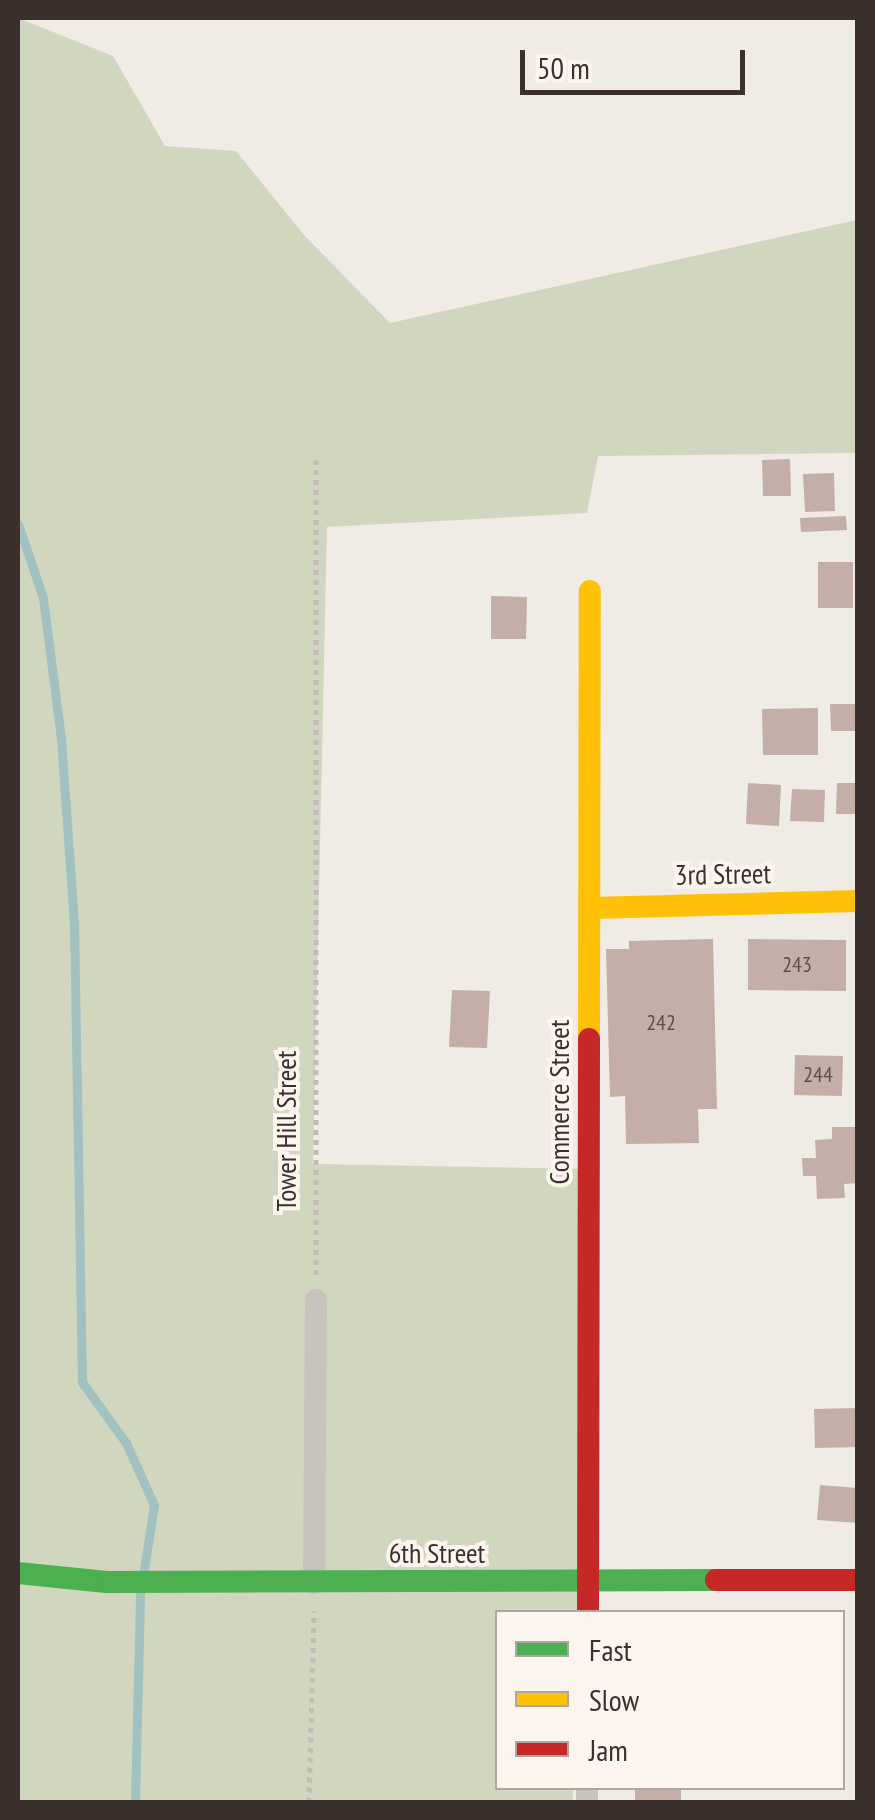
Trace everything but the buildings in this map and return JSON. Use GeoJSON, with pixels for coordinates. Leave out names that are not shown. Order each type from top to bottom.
{"type":"FeatureCollection","features":[{"type":"Feature","properties":{"kind":"street","name":"Commerce Street"},"geometry":{"type":"LineString","coordinates":[[588,1610],[590,591]]}},
{"type":"Feature","properties":{"kind":"street","name":"3rd Street"},"geometry":{"type":"LineString","coordinates":[[591,908],[858,901]]}},
{"type":"Feature","properties":{"kind":"street"},"geometry":{"type":"LineString","coordinates":[[314,1583],[316,1300]]}},
{"type":"Feature","properties":{"kind":"street","name":"6th Street"},"geometry":{"type":"LineString","coordinates":[[18,1574],[107,1582],[858,1580]]}},
{"type":"Feature","properties":{"kind":"path","name":"Tower Hill Street"},"geometry":{"type":"LineString","coordinates":[[316,460],[316,1300]]}},
{"type":"Feature","properties":{"kind":"path"},"geometry":{"type":"LineString","coordinates":[[308,1802],[314,1583]]}},
{"type":"Feature","properties":{"kind":"green space"},"geometry":{"type":"Polygon","coordinates":[[[18,18],[113,56],[165,146],[236,151],[304,235],[390,323],[857,220],[857,453],[598,456],[587,513],[327,527],[313,1164],[587,1169],[577,1610],[495,1610],[495,1790],[573,1790],[573,1802],[18,1802],[18,18]]]}},
{"type":"Feature","properties":{"kind":"waterway"},"geometry":{"type":"LineString","coordinates":[[18,524],[43,598],[61,738],[74,923],[82,1382],[126,1443],[154,1505],[143,1575]]}},
{"type":"Feature","properties":{"kind":"waterway"},"geometry":{"type":"LineString","coordinates":[[135,1802],[140,1590]]}},
{"type":"Feature","properties":{"kind":"traffic: fast"},"geometry":{"type":"LineString","coordinates":[[18,1573],[107,1582],[716,1580]]}},
{"type":"Feature","properties":{"kind":"traffic: slow"},"geometry":{"type":"LineString","coordinates":[[589,1039],[590,591]]}},
{"type":"Feature","properties":{"kind":"traffic: slow"},"geometry":{"type":"LineString","coordinates":[[591,908],[858,901]]}},
{"type":"Feature","properties":{"kind":"traffic: jam"},"geometry":{"type":"LineString","coordinates":[[588,1610],[589,1039]]}},
{"type":"Feature","properties":{"kind":"traffic: jam"},"geometry":{"type":"LineString","coordinates":[[716,1580],[858,1580]]}}]}
